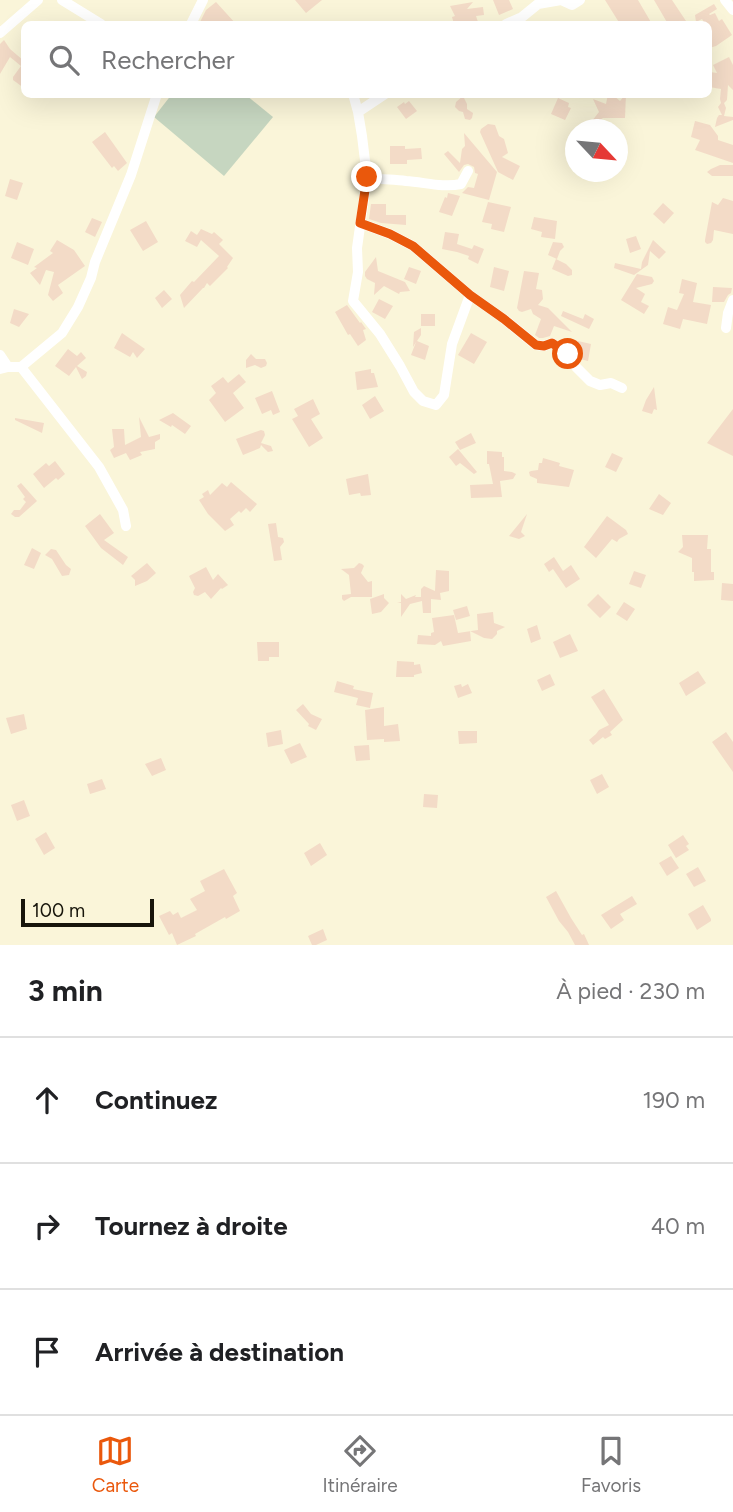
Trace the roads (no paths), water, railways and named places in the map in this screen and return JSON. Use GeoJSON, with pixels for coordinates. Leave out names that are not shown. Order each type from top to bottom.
{"type":"FeatureCollection","features":[{"type":"Feature","properties":{"kind":"street"},"geometry":{"type":"LineString","coordinates":[[0,33],[38,0]]}},
{"type":"Feature","properties":{"kind":"street"},"geometry":{"type":"LineString","coordinates":[[62,0],[95,21]]}},
{"type":"Feature","properties":{"kind":"street"},"geometry":{"type":"LineString","coordinates":[[192,21],[203,0]]}},
{"type":"Feature","properties":{"kind":"street"},"geometry":{"type":"LineString","coordinates":[[513,21],[538,4],[561,0],[572,5],[580,0]]}},
{"type":"Feature","properties":{"kind":"street"},"geometry":{"type":"LineString","coordinates":[[725,0],[733,1]]}},
{"type":"Feature","properties":{"kind":"street"},"geometry":{"type":"LineString","coordinates":[[725,0],[733,10]]}},
{"type":"Feature","properties":{"kind":"street"},"geometry":{"type":"LineString","coordinates":[[0,355],[4,368],[21,367],[62,333],[78,307],[131,175],[156,98]]}},
{"type":"Feature","properties":{"kind":"street"},"geometry":{"type":"LineString","coordinates":[[354,98],[367,177],[353,301],[380,334],[414,392],[423,401],[436,405],[444,395],[452,344],[470,295]]}},
{"type":"Feature","properties":{"kind":"street"},"geometry":{"type":"LineString","coordinates":[[358,112],[379,98]]}},
{"type":"Feature","properties":{"kind":"street"},"geometry":{"type":"LineString","coordinates":[[367,177],[450,186],[461,184],[468,171]]}},
{"type":"Feature","properties":{"kind":"street"},"geometry":{"type":"LineString","coordinates":[[360,223],[413,246],[470,295],[536,345],[552,343],[568,354],[590,382],[611,383],[622,388]]}},
{"type":"Feature","properties":{"kind":"street"},"geometry":{"type":"LineString","coordinates":[[726,328],[727,313],[733,300]]}},
{"type":"Feature","properties":{"kind":"street"},"geometry":{"type":"LineString","coordinates":[[21,367],[99,467],[123,510],[126,526]]}}]}
